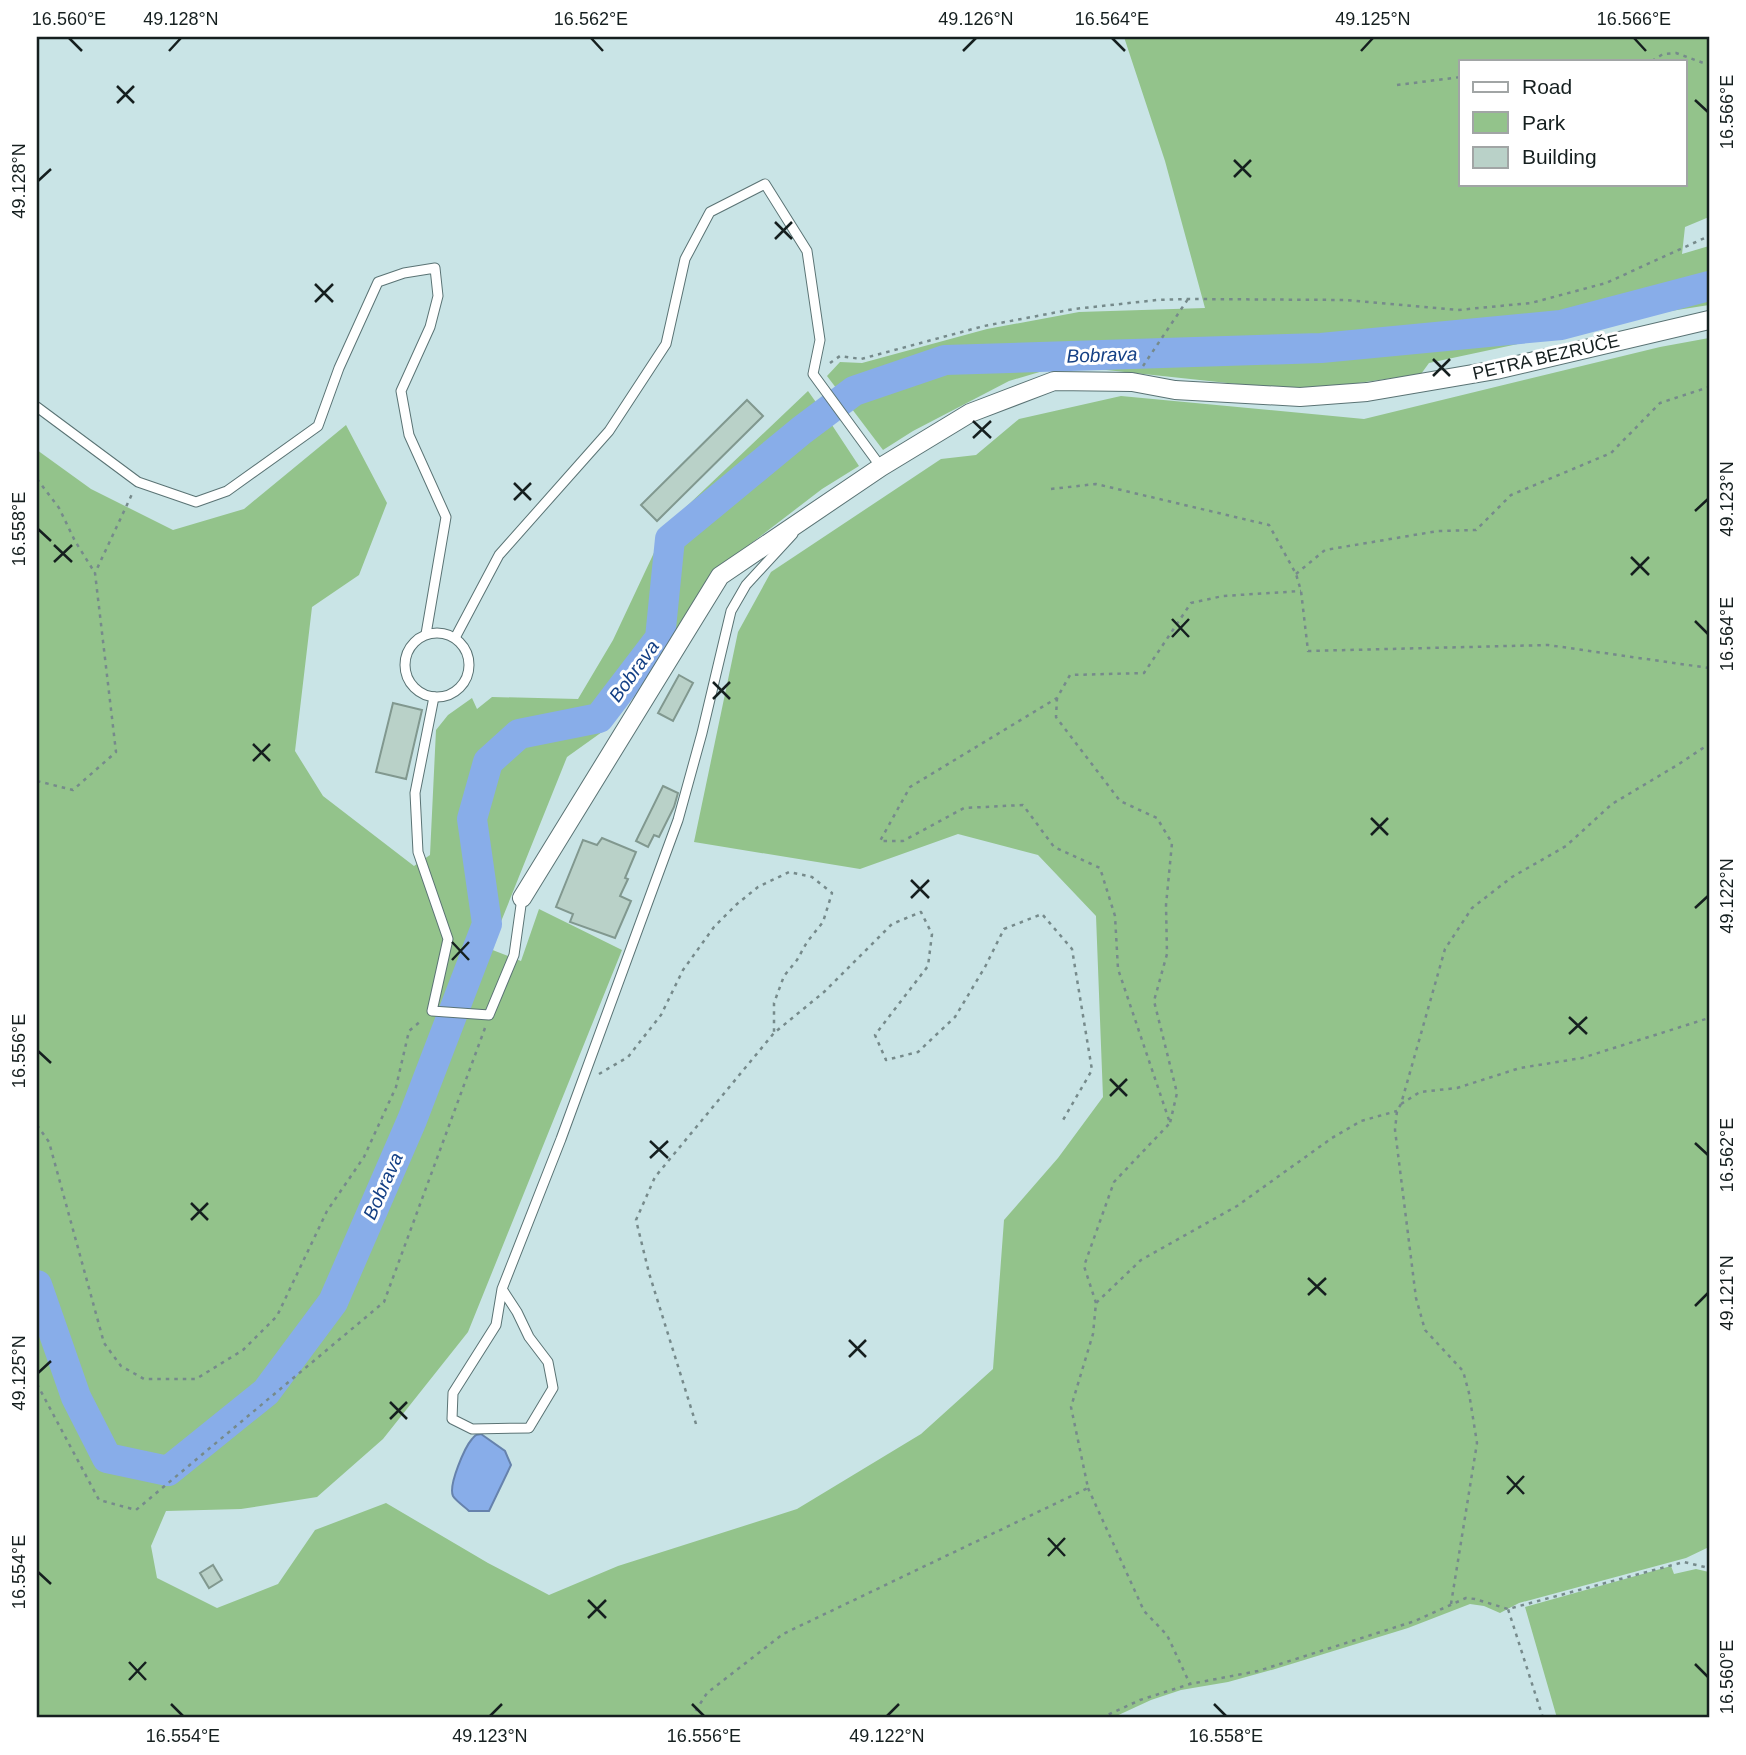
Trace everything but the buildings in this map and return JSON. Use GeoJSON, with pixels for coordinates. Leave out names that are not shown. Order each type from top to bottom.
{"type":"FeatureCollection","features":[{"type":"Feature","properties":{"kind":"street","name":"PETRA BEZRUČE"},"geometry":{"type":"LineString","coordinates":[[522,898],[720,576],[881,467],[971,413],[1054,381],[1132,382],[1175,390],[1300,397],[1367,392],[1496,370],[1709,320]]}},
{"type":"Feature","properties":{"kind":"lane"},"geometry":{"type":"LineString","coordinates":[[455,638],[499,555],[609,431],[666,344],[685,259],[710,212],[765,184],[807,251],[820,340],[813,374],[881,467]]}},
{"type":"Feature","properties":{"kind":"lane"},"geometry":{"type":"LineString","coordinates":[[37,407],[138,482],[196,502],[227,491],[318,426],[339,368],[378,282],[404,273],[435,268],[438,296],[430,327],[401,391],[408,435],[446,517],[426,634]]}},
{"type":"Feature","properties":{"kind":"lane"},"geometry":{"type":"LineString","coordinates":[[502,1289],[529,1337],[548,1362],[553,1388],[529,1428],[472,1429],[452,1419],[453,1393],[496,1325],[502,1289],[581,1085],[678,820],[731,611],[746,585],[810,514]]}},
{"type":"Feature","properties":{"kind":"lane"},"geometry":{"type":"LineString","coordinates":[[437,632],[455,638],[468,656],[468,675],[462,685],[443,697],[423,694],[414,688],[405,671],[409,649],[416,640],[426,634],[437,632]]}},
{"type":"Feature","properties":{"kind":"lane"},"geometry":{"type":"LineString","coordinates":[[434,697],[415,793],[418,852],[448,939],[436,1011],[485,1014],[514,955],[522,898]]}},
{"type":"Feature","properties":{"kind":"path"},"geometry":{"type":"LineString","coordinates":[[1654,60],[1663,54],[1676,54],[1709,65]]}},
{"type":"Feature","properties":{"kind":"path"},"geometry":{"type":"LineString","coordinates":[[1397,85],[1459,77]]}},
{"type":"Feature","properties":{"kind":"path"},"geometry":{"type":"LineString","coordinates":[[813,374],[840,356],[861,359],[984,326],[1074,309],[1157,300],[1346,300],[1458,310],[1531,303],[1606,283],[1709,236]]}},
{"type":"Feature","properties":{"kind":"path"},"geometry":{"type":"LineString","coordinates":[[1132,382],[1188,299]]}},
{"type":"Feature","properties":{"kind":"path"},"geometry":{"type":"LineString","coordinates":[[1296,574],[1325,550],[1438,531],[1476,530],[1511,495],[1611,453],[1660,403],[1709,387]]}},
{"type":"Feature","properties":{"kind":"path"},"geometry":{"type":"LineString","coordinates":[[37,479],[59,508],[94,573],[116,752],[73,790],[37,781]]}},
{"type":"Feature","properties":{"kind":"path"},"geometry":{"type":"LineString","coordinates":[[94,573],[138,482]]}},
{"type":"Feature","properties":{"kind":"path"},"geometry":{"type":"LineString","coordinates":[[1051,489],[1096,484],[1269,525],[1296,574],[1301,591],[1308,651],[1548,645],[1709,668]]}},
{"type":"Feature","properties":{"kind":"path"},"geometry":{"type":"LineString","coordinates":[[1189,1684],[1167,1635],[1144,1611],[1088,1488],[1071,1407],[1093,1334],[1096,1303],[1084,1266],[1114,1182],[1170,1123],[1177,1093],[1154,1002],[1167,954],[1166,905],[1172,844],[1157,818],[1120,801],[1056,717],[1057,698],[1070,675],[1143,673],[1191,603],[1223,596],[1301,591]]}},
{"type":"Feature","properties":{"kind":"path"},"geometry":{"type":"LineString","coordinates":[[1057,698],[910,787],[880,841],[903,841],[964,808],[1023,805],[1054,847],[1100,868],[1115,916],[1118,970],[1170,1123]]}},
{"type":"Feature","properties":{"kind":"path"},"geometry":{"type":"LineString","coordinates":[[1451,1604],[1477,1443],[1463,1371],[1425,1330],[1416,1298],[1395,1130],[1397,1111],[1445,949],[1472,908],[1511,877],[1566,846],[1612,804],[1709,744]]}},
{"type":"Feature","properties":{"kind":"path"},"geometry":{"type":"LineString","coordinates":[[581,1085],[628,1057],[661,1014],[683,970],[714,927],[758,887],[789,873],[812,877],[832,893],[823,922],[784,976],[774,1003],[774,1033]]}},
{"type":"Feature","properties":{"kind":"path"},"geometry":{"type":"LineString","coordinates":[[696,1424],[649,1273],[636,1220],[655,1177],[774,1033],[824,992],[892,924],[921,912],[932,934],[928,966],[874,1035],[886,1060],[918,1052],[955,1017],[1004,929],[1042,914],[1072,949],[1092,1070],[1063,1120]]}},
{"type":"Feature","properties":{"kind":"path"},"geometry":{"type":"LineString","coordinates":[[37,1125],[48,1142],[104,1343],[121,1366],[144,1379],[195,1379],[243,1350],[277,1316],[327,1211],[364,1157],[396,1087],[409,1031],[436,1011]]}},
{"type":"Feature","properties":{"kind":"path"},"geometry":{"type":"LineString","coordinates":[[37,1384],[99,1500],[136,1510],[384,1302],[485,1014]]}},
{"type":"Feature","properties":{"kind":"path"},"geometry":{"type":"LineString","coordinates":[[1401,1104],[1420,1092],[1457,1088],[1520,1068],[1582,1058],[1709,1018]]}},
{"type":"Feature","properties":{"kind":"path"},"geometry":{"type":"LineString","coordinates":[[1096,1303],[1141,1260],[1237,1206],[1332,1138],[1361,1121],[1397,1111]]}},
{"type":"Feature","properties":{"kind":"path"},"geometry":{"type":"LineString","coordinates":[[691,1718],[706,1693],[783,1634],[1088,1488]]}},
{"type":"Feature","properties":{"kind":"path"},"geometry":{"type":"LineString","coordinates":[[1101,1718],[1140,1700],[1189,1684],[1258,1671],[1415,1621],[1465,1598],[1508,1609],[1684,1562],[1709,1568]]}},
{"type":"Feature","properties":{"kind":"path"},"geometry":{"type":"LineString","coordinates":[[1508,1609],[1543,1718]]}},
{"type":"Feature","properties":{"kind":"green space"},"geometry":{"type":"Polygon","coordinates":[[[1124,37],[1709,37],[1709,217],[1685,227],[1682,254],[1709,246],[1709,305],[1429,363],[1421,374],[1302,391],[1097,369],[1053,368],[1009,381],[913,431],[883,450],[827,376],[840,362],[862,363],[987,329],[1079,312],[1205,308],[1165,161],[1124,37]]]}},
{"type":"Feature","properties":{"kind":"green space"},"geometry":{"type":"Polygon","coordinates":[[[1709,338],[1709,1547],[1686,1558],[1519,1603],[1500,1613],[1484,1606],[1470,1604],[1408,1628],[1275,1669],[1228,1682],[1181,1690],[1112,1718],[37,1718],[37,450],[91,489],[173,530],[244,509],[346,425],[387,503],[359,575],[312,607],[295,751],[323,796],[414,866],[430,855],[436,730],[448,715],[472,698],[477,709],[492,697],[578,699],[613,640],[667,525],[808,391],[859,466],[822,489],[711,574],[664,657],[609,727],[567,757],[490,949],[521,961],[539,909],[622,950],[468,1332],[383,1439],[317,1497],[241,1509],[166,1511],[151,1546],[157,1578],[217,1608],[278,1584],[315,1530],[386,1503],[488,1563],[549,1595],[618,1566],[797,1509],[921,1434],[993,1369],[1004,1220],[1058,1158],[1103,1097],[1096,916],[1038,855],[958,834],[860,869],[694,842],[738,632],[771,572],[941,459],[976,455],[1019,419],[1121,396],[1364,419],[1660,347],[1709,338]]]}},
{"type":"Feature","properties":{"kind":"green space"},"geometry":{"type":"Polygon","coordinates":[[[1671,1566],[1674,1574],[1696,1569],[1709,1572],[1709,1718],[1557,1718],[1525,1607],[1671,1566]]]}},
{"type":"Feature","properties":{"kind":"water"},"geometry":{"type":"Polygon","coordinates":[[[481,1434],[505,1451],[511,1465],[489,1511],[469,1511],[453,1496],[453,1484],[469,1443],[475,1435],[481,1434]]]}},
{"type":"Feature","properties":{"kind":"waterway","name":"Bobrava"},"geometry":{"type":"LineString","coordinates":[[37,1285],[76,1397],[107,1458],[168,1471],[266,1392],[333,1302],[412,1120],[487,924],[472,819],[488,762],[519,734],[599,718],[660,638],[670,539],[802,430],[854,391],[945,360],[1321,348],[1561,325],[1709,286]]}}]}
